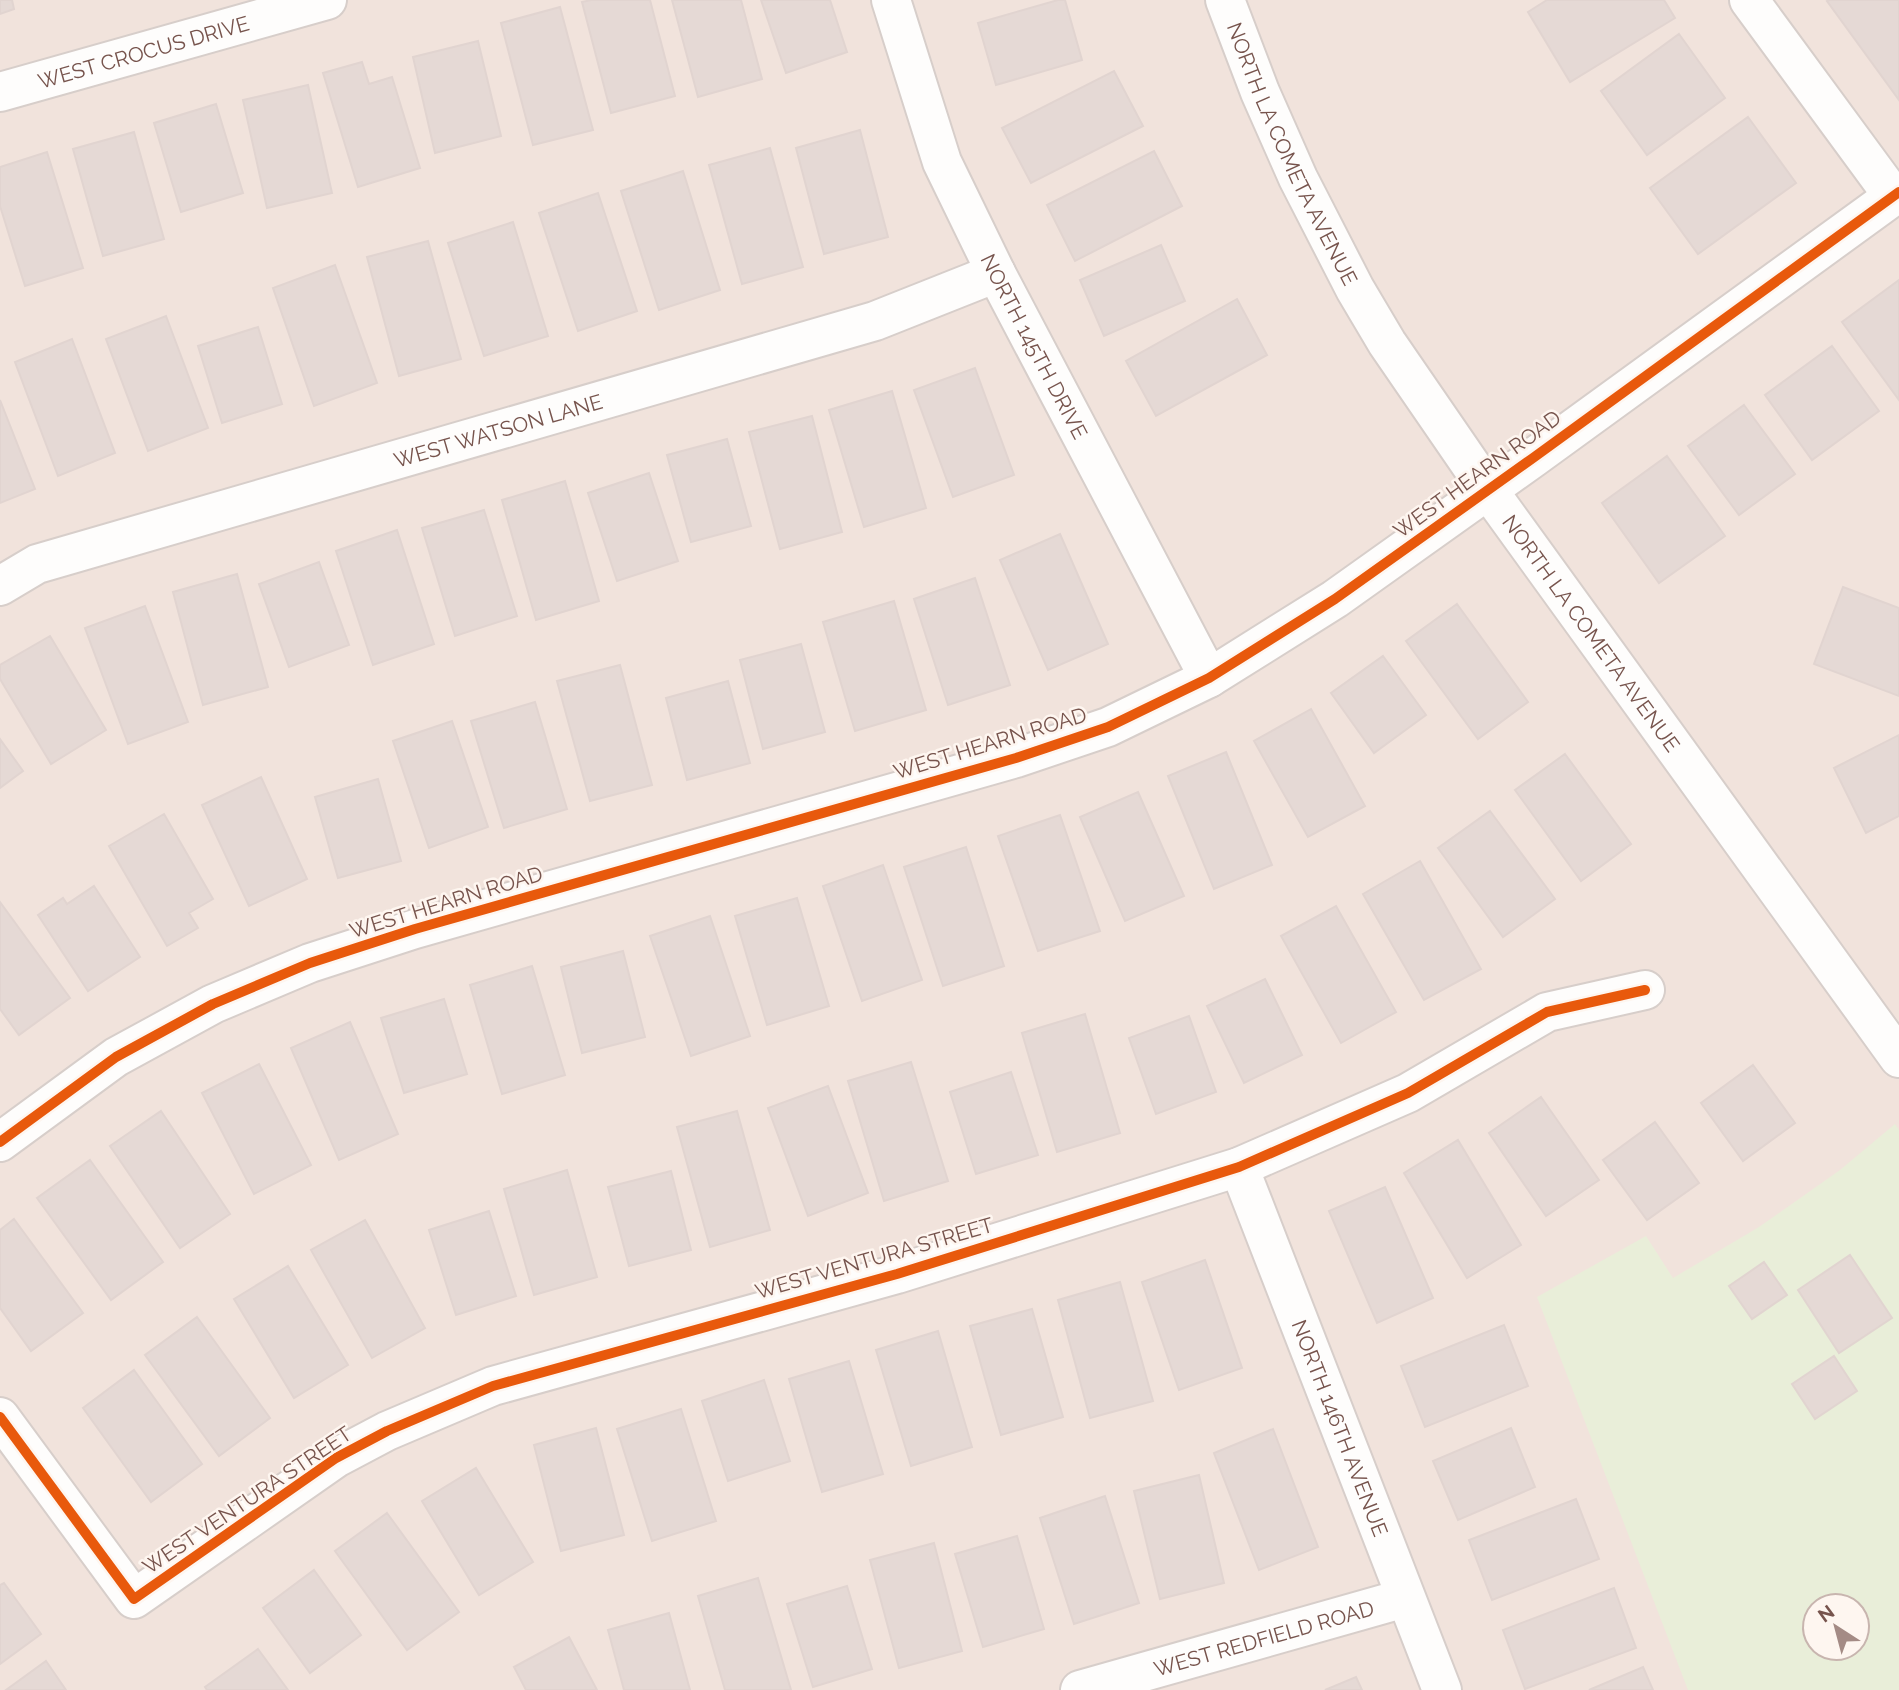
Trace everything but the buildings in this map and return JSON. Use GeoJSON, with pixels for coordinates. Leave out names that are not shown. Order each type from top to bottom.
{"type":"FeatureCollection","features":[{"type":"Feature","properties":{"kind":"street","name":"WEST CROCUS DRIVE"},"geometry":{"type":"LineString","coordinates":[[0,92],[327,0]]}},
{"type":"Feature","properties":{"kind":"street","name":"NORTH 145TH DRIVE"},"geometry":{"type":"LineString","coordinates":[[891,0],[942,162],[996,273],[1209,678]]}},
{"type":"Feature","properties":{"kind":"street","name":"NORTH LA COMETA AVENUE"},"geometry":{"type":"LineString","coordinates":[[1225,0],[1260,92],[1298,178],[1355,289],[1387,343],[1488,490],[1899,1058]]}},
{"type":"Feature","properties":{"kind":"street"},"geometry":{"type":"LineString","coordinates":[[1749,0],[1896,194]]}},
{"type":"Feature","properties":{"kind":"street","name":"WEST HEARN ROAD"},"geometry":{"type":"LineString","coordinates":[[0,1142],[117,1057],[213,1004],[310,963],[415,929],[1016,758],[1108,727],[1209,678],[1335,599],[1896,194]]}},
{"type":"Feature","properties":{"kind":"street","name":"WEST WATSON LANE"},"geometry":{"type":"LineString","coordinates":[[0,586],[37,564],[875,321],[996,273]]}},
{"type":"Feature","properties":{"kind":"street","name":"WEST VENTURA STREET"},"geometry":{"type":"LineString","coordinates":[[0,1417],[134,1599],[336,1458],[387,1431],[493,1385],[897,1274],[1239,1167],[1408,1093],[1547,1012],[1645,990]]}},
{"type":"Feature","properties":{"kind":"street","name":"NORTH 146TH AVENUE"},"geometry":{"type":"LineString","coordinates":[[1239,1167],[1442,1690]]}},
{"type":"Feature","properties":{"kind":"street","name":"WEST REDFIELD ROAD"},"geometry":{"type":"LineString","coordinates":[[1080,1690],[1405,1598]]}},
{"type":"Feature","properties":{"kind":"shaded area"},"geometry":{"type":"Polygon","coordinates":[[[0,0],[1899,0],[1899,1690],[0,1690],[0,0]]]}},
{"type":"Feature","properties":{"kind":"green space"},"geometry":{"type":"Polygon","coordinates":[[[1895,1124],[1899,1130],[1899,1690],[1688,1690],[1537,1297],[1646,1236],[1673,1278],[1759,1227],[1840,1170],[1895,1124]]]}},
{"type":"Feature","properties":{"kind":"cycle path"},"geometry":{"type":"LineString","coordinates":[[0,1142],[116,1057],[213,1004],[310,963],[415,929],[1016,758],[1108,727],[1209,678],[1335,599],[1899,192]]}},
{"type":"Feature","properties":{"kind":"cycle path"},"geometry":{"type":"LineString","coordinates":[[0,1417],[134,1599],[336,1458],[387,1431],[493,1386],[897,1274],[1239,1167],[1408,1093],[1547,1012],[1645,990]]}}]}
